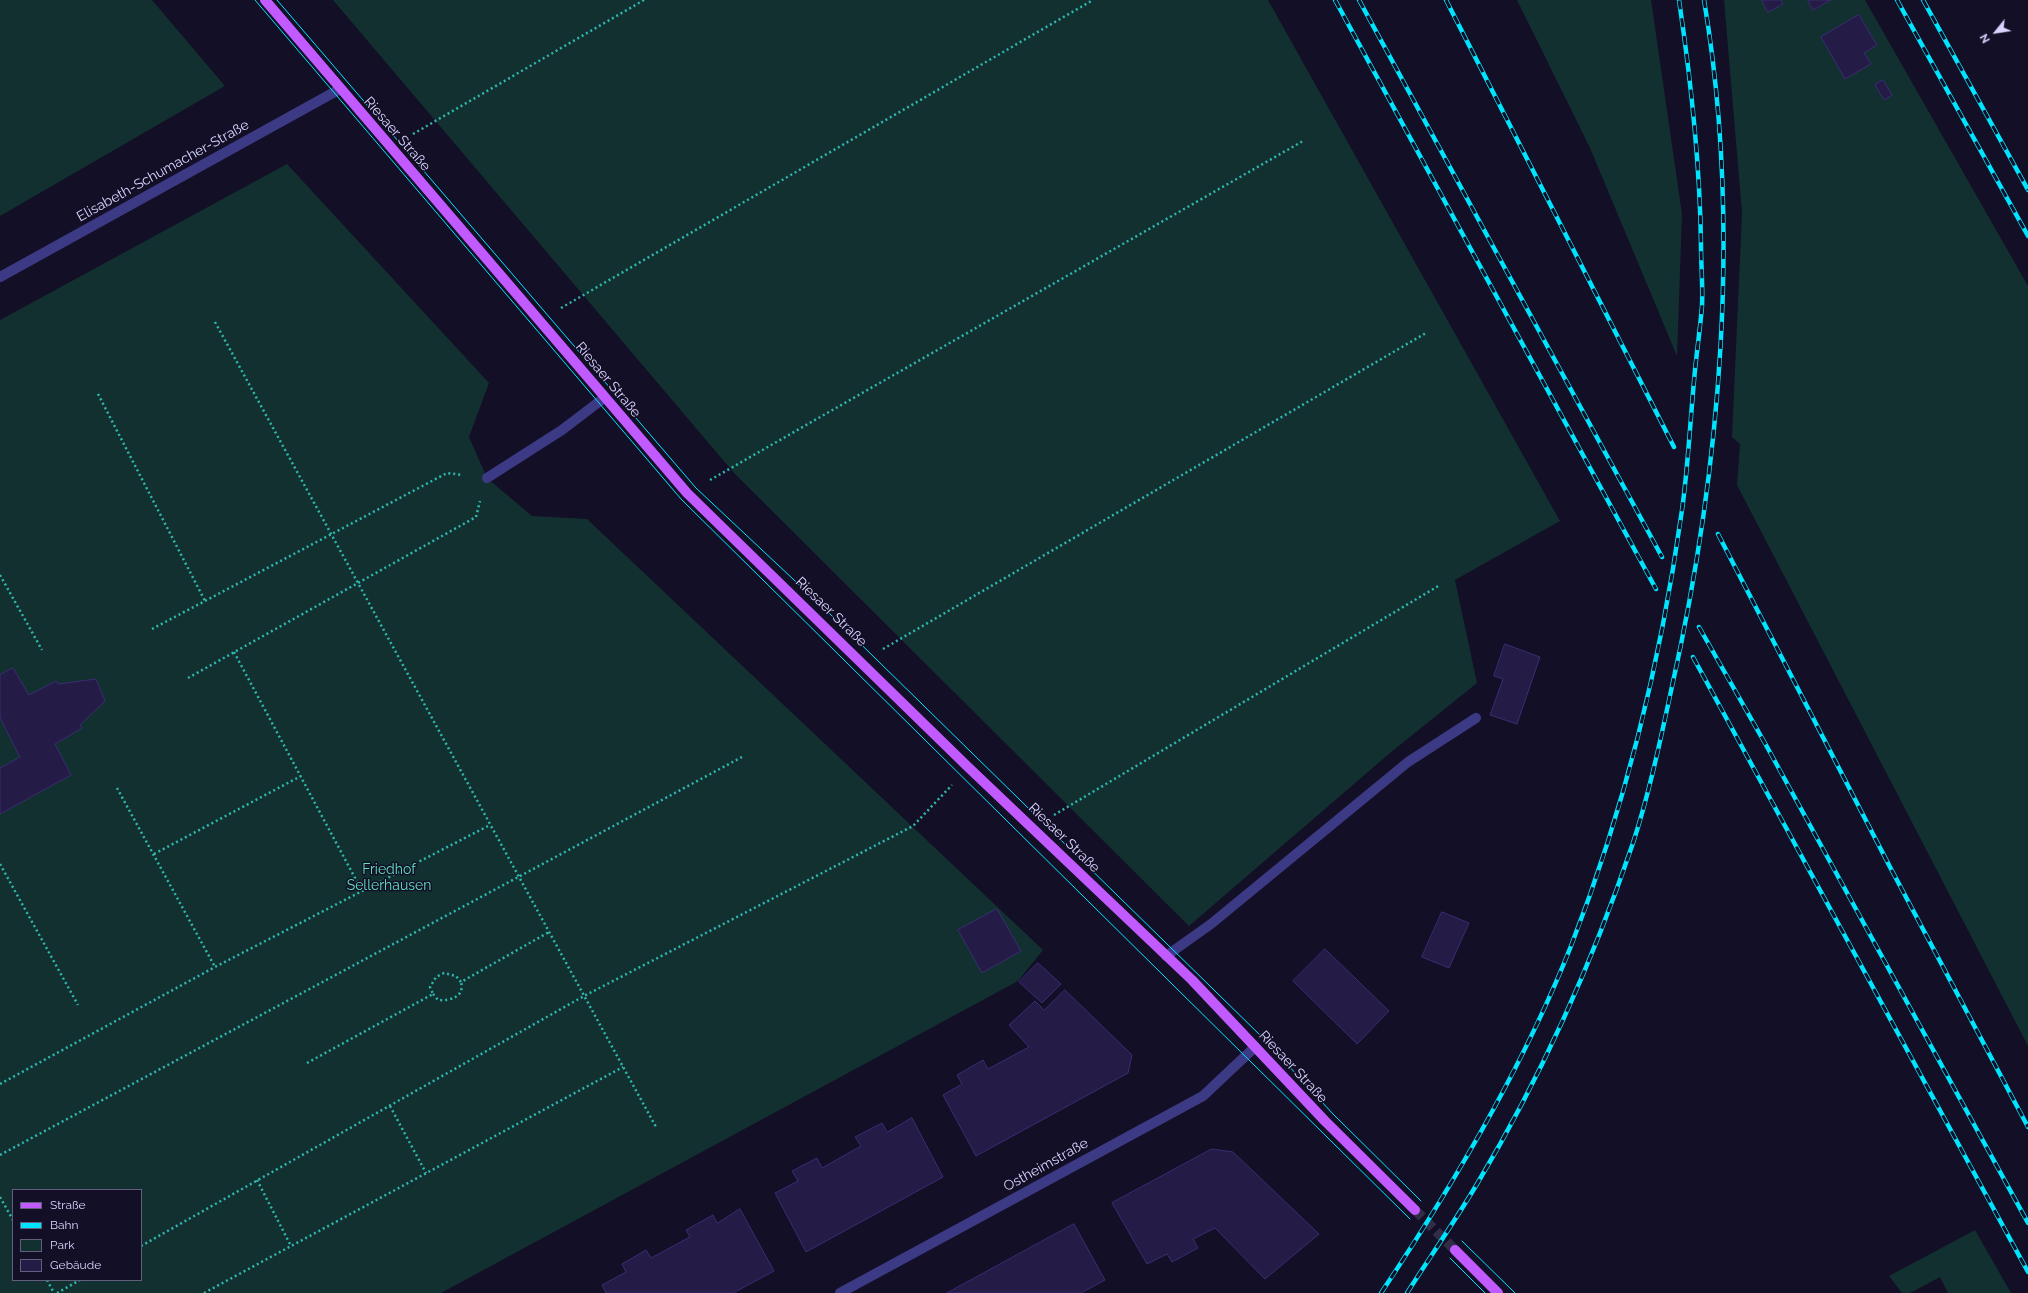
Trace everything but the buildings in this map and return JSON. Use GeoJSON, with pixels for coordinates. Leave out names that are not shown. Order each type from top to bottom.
{"type":"FeatureCollection","features":[{"type":"Feature","properties":{"kind":"main road","name":"Riesaer Straße"},"geometry":{"type":"LineString","coordinates":[[265,0],[604,398],[687,493],[968,767],[1166,956],[1325,1121],[1415,1210]]}},
{"type":"Feature","properties":{"kind":"main road"},"geometry":{"type":"LineString","coordinates":[[1455,1250],[1498,1293]]}},
{"type":"Feature","properties":{"kind":"street","name":"Elisabeth-Schumacher-Straße"},"geometry":{"type":"LineString","coordinates":[[0,277],[340,89]]}},
{"type":"Feature","properties":{"kind":"street"},"geometry":{"type":"LineString","coordinates":[[487,478],[562,430],[604,398]]}},
{"type":"Feature","properties":{"kind":"street"},"geometry":{"type":"LineString","coordinates":[[1166,956],[1211,924],[1408,762],[1476,718]]}},
{"type":"Feature","properties":{"kind":"street","name":"Ostheimstraße"},"geometry":{"type":"LineString","coordinates":[[840,1293],[1202,1096],[1255,1047]]}},
{"type":"Feature","properties":{"kind":"path"},"geometry":{"type":"LineString","coordinates":[[435,121],[644,0]]}},
{"type":"Feature","properties":{"kind":"path"},"geometry":{"type":"LineString","coordinates":[[583,295],[1094,0]]}},
{"type":"Feature","properties":{"kind":"path"},"geometry":{"type":"LineString","coordinates":[[730,468],[1303,141]]}},
{"type":"Feature","properties":{"kind":"path"},"geometry":{"type":"LineString","coordinates":[[215,322],[656,1127]]}},
{"type":"Feature","properties":{"kind":"path"},"geometry":{"type":"LineString","coordinates":[[901,639],[1426,333]]}},
{"type":"Feature","properties":{"kind":"path"},"geometry":{"type":"LineString","coordinates":[[98,394],[205,601]]}},
{"type":"Feature","properties":{"kind":"path"},"geometry":{"type":"LineString","coordinates":[[152,629],[447,473],[487,478],[476,517],[188,678]]}},
{"type":"Feature","properties":{"kind":"path"},"geometry":{"type":"LineString","coordinates":[[0,575],[42,650]]}},
{"type":"Feature","properties":{"kind":"path"},"geometry":{"type":"LineString","coordinates":[[1069,806],[1440,585]]}},
{"type":"Feature","properties":{"kind":"path"},"geometry":{"type":"LineString","coordinates":[[234,652],[362,891]]}},
{"type":"Feature","properties":{"kind":"path"},"geometry":{"type":"LineString","coordinates":[[0,1155],[742,757]]}},
{"type":"Feature","properties":{"kind":"path"},"geometry":{"type":"LineString","coordinates":[[142,1245],[584,996],[913,826],[968,767]]}},
{"type":"Feature","properties":{"kind":"path"},"geometry":{"type":"LineString","coordinates":[[154,854],[301,776]]}},
{"type":"Feature","properties":{"kind":"path"},"geometry":{"type":"LineString","coordinates":[[117,788],[215,967]]}},
{"type":"Feature","properties":{"kind":"path"},"geometry":{"type":"LineString","coordinates":[[0,1084],[215,967],[490,825]]}},
{"type":"Feature","properties":{"kind":"path"},"geometry":{"type":"LineString","coordinates":[[0,864],[78,1005]]}},
{"type":"Feature","properties":{"kind":"path"},"geometry":{"type":"LineString","coordinates":[[461,982],[549,932]]}},
{"type":"Feature","properties":{"kind":"path"},"geometry":{"type":"LineString","coordinates":[[444,972],[456,976],[461,982],[462,986],[459,995],[448,1001],[438,1000],[430,987],[436,977],[444,972]]}},
{"type":"Feature","properties":{"kind":"path"},"geometry":{"type":"LineString","coordinates":[[307,1063],[433,994]]}},
{"type":"Feature","properties":{"kind":"path"},"geometry":{"type":"LineString","coordinates":[[204,1293],[623,1067]]}},
{"type":"Feature","properties":{"kind":"path"},"geometry":{"type":"LineString","coordinates":[[390,1106],[426,1173]]}},
{"type":"Feature","properties":{"kind":"path"},"geometry":{"type":"LineString","coordinates":[[257,1180],[291,1246]]}},
{"type":"Feature","properties":{"kind":"path"},"geometry":{"type":"LineString","coordinates":[[0,1197],[12,1218]]}},
{"type":"Feature","properties":{"kind":"path"},"geometry":{"type":"LineString","coordinates":[[48,1281],[55,1293],[78,1281]]}},
{"type":"Feature","properties":{"kind":"green space"},"geometry":{"type":"Polygon","coordinates":[[[0,0],[152,0],[225,86],[0,216],[0,0]]]}},
{"type":"Feature","properties":{"kind":"green space"},"geometry":{"type":"Polygon","coordinates":[[[333,0],[1268,0],[1560,521],[1455,580],[1477,683],[1390,753],[1189,926],[734,473],[333,0]]]}},
{"type":"Feature","properties":{"kind":"green space"},"geometry":{"type":"Polygon","coordinates":[[[1517,0],[1651,0],[1682,214],[1677,356],[1590,148],[1517,0]]]}},
{"type":"Feature","properties":{"kind":"green space"},"geometry":{"type":"Polygon","coordinates":[[[1724,0],[1762,0],[1768,12],[1783,4],[1781,0],[1808,0],[1813,10],[1831,0],[1865,0],[2028,286],[2028,1046],[1737,485],[1740,444],[1732,437],[1742,213],[1724,0]],[[1859,15],[1822,37],[1870,64],[1864,53],[1877,45],[1859,15]]]}},
{"type":"Feature","properties":{"kind":"green space","name":"Friedhof Sellerhausen"},"geometry":{"type":"Polygon","coordinates":[[[287,164],[489,383],[469,437],[487,478],[532,516],[587,519],[1043,950],[1018,981],[441,1293],[0,1293],[0,320],[287,164]]]}},
{"type":"Feature","properties":{"kind":"green space"},"geometry":{"type":"Polygon","coordinates":[[[1975,1230],[2011,1293],[1948,1293],[1940,1277],[1910,1293],[1902,1293],[1889,1276],[1975,1230]]]}},
{"type":"Feature","properties":{"kind":"tunnel"},"geometry":{"type":"LineString","coordinates":[[1415,1210],[1455,1250]]}},
{"type":"Feature","properties":{"kind":"tram line"},"geometry":{"type":"LineString","coordinates":[[255,0],[681,499],[1410,1219]]}},
{"type":"Feature","properties":{"kind":"tram line"},"geometry":{"type":"LineString","coordinates":[[277,0],[696,488],[826,610],[1263,1038],[1333,1114],[1421,1201]]}},
{"type":"Feature","properties":{"kind":"tram line"},"geometry":{"type":"LineString","coordinates":[[1462,1241],[1515,1293]]}},
{"type":"Feature","properties":{"kind":"tram line"},"geometry":{"type":"LineString","coordinates":[[1450,1258],[1485,1293]]}},
{"type":"Feature","properties":{"kind":"railway"},"geometry":{"type":"LineString","coordinates":[[1335,0],[1656,589]]}},
{"type":"Feature","properties":{"kind":"railway"},"geometry":{"type":"LineString","coordinates":[[1359,0],[1662,557]]}},
{"type":"Feature","properties":{"kind":"railway"},"geometry":{"type":"LineString","coordinates":[[1446,0],[1674,447]]}},
{"type":"Feature","properties":{"kind":"railway"},"geometry":{"type":"LineString","coordinates":[[1381,1293],[1434,1211],[1485,1124],[1509,1080],[1552,991],[1591,893],[1609,839],[1625,786],[1652,677],[1664,622],[1682,510],[1702,306],[1697,153],[1691,91],[1679,0]]}},
{"type":"Feature","properties":{"kind":"railway"},"geometry":{"type":"LineString","coordinates":[[1407,1293],[1469,1198],[1523,1102],[1564,1018],[1601,931],[1633,843],[1658,749],[1688,607],[1703,521],[1713,434],[1720,347],[1723,259],[1722,172],[1716,85],[1704,0]]}},
{"type":"Feature","properties":{"kind":"railway"},"geometry":{"type":"LineString","coordinates":[[1897,0],[2028,236]]}},
{"type":"Feature","properties":{"kind":"railway"},"geometry":{"type":"LineString","coordinates":[[1923,0],[2028,190]]}},
{"type":"Feature","properties":{"kind":"railway"},"geometry":{"type":"LineString","coordinates":[[1718,534],[1890,867],[2028,1127]]}},
{"type":"Feature","properties":{"kind":"railway"},"geometry":{"type":"LineString","coordinates":[[1699,627],[1766,745],[2028,1223]]}},
{"type":"Feature","properties":{"kind":"railway"},"geometry":{"type":"LineString","coordinates":[[1693,657],[2028,1272]]}}]}
